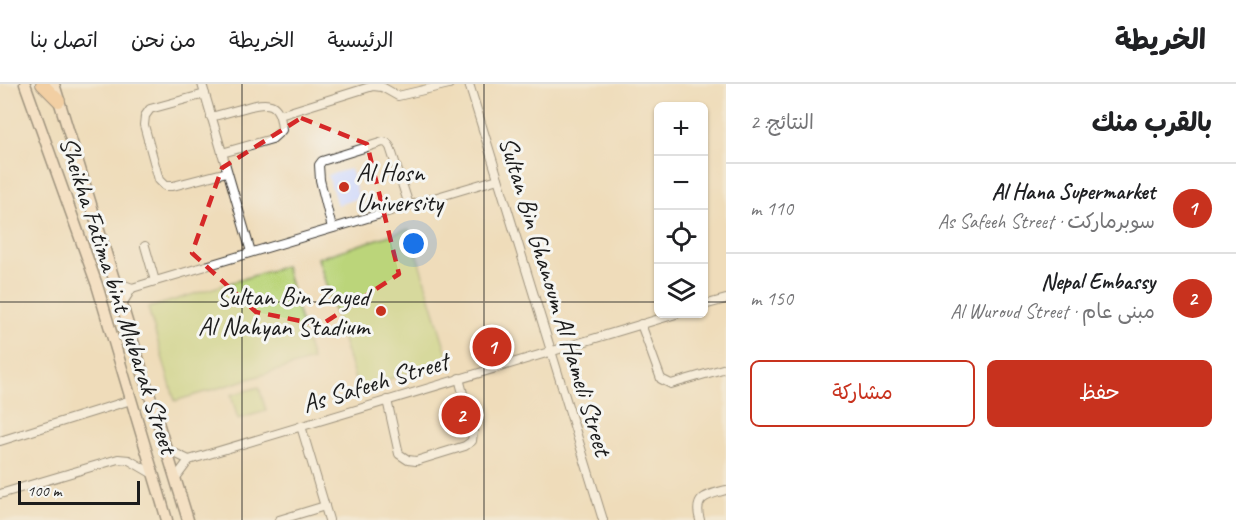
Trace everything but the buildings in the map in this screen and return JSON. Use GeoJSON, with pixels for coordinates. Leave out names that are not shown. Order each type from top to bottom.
{"type":"FeatureCollection","features":[{"type":"Feature","properties":{"kind":"main road","name":"Sheikha Fatima bint Mubarak Street"},"geometry":{"type":"LineString","coordinates":[[25,84],[97,285],[167,520]]}},
{"type":"Feature","properties":{"kind":"main road"},"geometry":{"type":"LineString","coordinates":[[42,84],[59,100]]}},
{"type":"Feature","properties":{"kind":"main road","name":"Sheikha Fatima bint Mubarak Street"},"geometry":{"type":"LineString","coordinates":[[54,84],[188,520]]}},
{"type":"Feature","properties":{"kind":"street"},"geometry":{"type":"LineString","coordinates":[[202,84],[251,252]]}},
{"type":"Feature","properties":{"kind":"street"},"geometry":{"type":"LineString","coordinates":[[280,115],[374,86],[382,87],[398,96],[448,84]]}},
{"type":"Feature","properties":{"kind":"street","name":"Sultan Bin Ghanoum Al Hameli Street"},"geometry":{"type":"LineString","coordinates":[[469,84],[603,520]]}},
{"type":"Feature","properties":{"kind":"street"},"geometry":{"type":"LineString","coordinates":[[205,94],[150,109],[145,116],[144,125],[159,180],[165,186],[173,186],[227,172]]}},
{"type":"Feature","properties":{"kind":"street"},"geometry":{"type":"LineString","coordinates":[[211,117],[264,102],[277,108],[280,115],[282,130],[272,139],[222,153]]}},
{"type":"Feature","properties":{"kind":"street"},"geometry":{"type":"LineString","coordinates":[[332,228],[320,180],[319,165],[322,161],[383,142],[390,147],[409,205]]}},
{"type":"Feature","properties":{"kind":"street"},"geometry":{"type":"LineString","coordinates":[[115,281],[132,288],[498,179]]}},
{"type":"Feature","properties":{"kind":"street"},"geometry":{"type":"LineString","coordinates":[[145,246],[155,281]]}},
{"type":"Feature","properties":{"kind":"street"},"geometry":{"type":"LineString","coordinates":[[122,304],[132,288]]}},
{"type":"Feature","properties":{"kind":"street"},"geometry":{"type":"LineString","coordinates":[[708,304],[726,299]]}},
{"type":"Feature","properties":{"kind":"street","name":"As Safeeh Street"},"geometry":{"type":"LineString","coordinates":[[189,460],[662,318]]}},
{"type":"Feature","properties":{"kind":"street"},"geometry":{"type":"LineString","coordinates":[[641,324],[661,379],[665,383],[671,384],[726,368]]}},
{"type":"Feature","properties":{"kind":"street"},"geometry":{"type":"LineString","coordinates":[[387,400],[399,454],[408,460],[416,461],[465,446],[472,441],[473,432],[459,378]]}},
{"type":"Feature","properties":{"kind":"street"},"geometry":{"type":"LineString","coordinates":[[0,441],[131,400]]}},
{"type":"Feature","properties":{"kind":"street"},"geometry":{"type":"LineString","coordinates":[[302,426],[329,520]]}},
{"type":"Feature","properties":{"kind":"street"},"geometry":{"type":"LineString","coordinates":[[166,448],[189,460],[175,479]]}},
{"type":"Feature","properties":{"kind":"street"},"geometry":{"type":"LineString","coordinates":[[0,494],[118,459],[129,460],[153,474]]}},
{"type":"Feature","properties":{"kind":"street"},"geometry":{"type":"LineString","coordinates":[[700,520],[697,509],[700,501],[707,495],[726,490]]}},
{"type":"Feature","properties":{"kind":"street"},"geometry":{"type":"LineString","coordinates":[[279,520],[325,506]]}},
{"type":"Feature","properties":{"kind":"highlighted area"},"geometry":{"type":"Polygon","coordinates":[[[301,118],[367,144],[399,274],[321,325],[256,312],[192,253],[222,168],[301,118]]]}},
{"type":"Feature","properties":{"kind":"shaded area","name":"Al Hosn University"},"geometry":{"type":"Polygon","coordinates":[[[350,169],[359,198],[337,205],[328,175],[350,169]]]}},
{"type":"Feature","properties":{"kind":"green space"},"geometry":{"type":"Polygon","coordinates":[[[409,229],[449,360],[358,389],[318,258],[409,229]]]}},
{"type":"Feature","properties":{"kind":"green space"},"geometry":{"type":"Polygon","coordinates":[[[285,266],[312,360],[175,401],[148,308],[285,266]]]}},
{"type":"Feature","properties":{"kind":"green space"},"geometry":{"type":"Polygon","coordinates":[[[259,387],[266,411],[238,419],[231,395],[259,387]]]}},
{"type":"Feature","properties":{"kind":"place","name":"Al Hosn University"},"geometry":{"type":"Point","coordinates":[344,187]}},
{"type":"Feature","properties":{"kind":"place","name":"Sultan Bin Zayed Al Nahyan Stadium"},"geometry":{"type":"Point","coordinates":[381,311]}},
{"type":"Feature","properties":{"kind":"place","name":"Al Hana Supermarket"},"geometry":{"type":"Point","coordinates":[492,347]}},
{"type":"Feature","properties":{"kind":"place","name":"Nepal Embassy"},"geometry":{"type":"Point","coordinates":[461,415]}}]}
